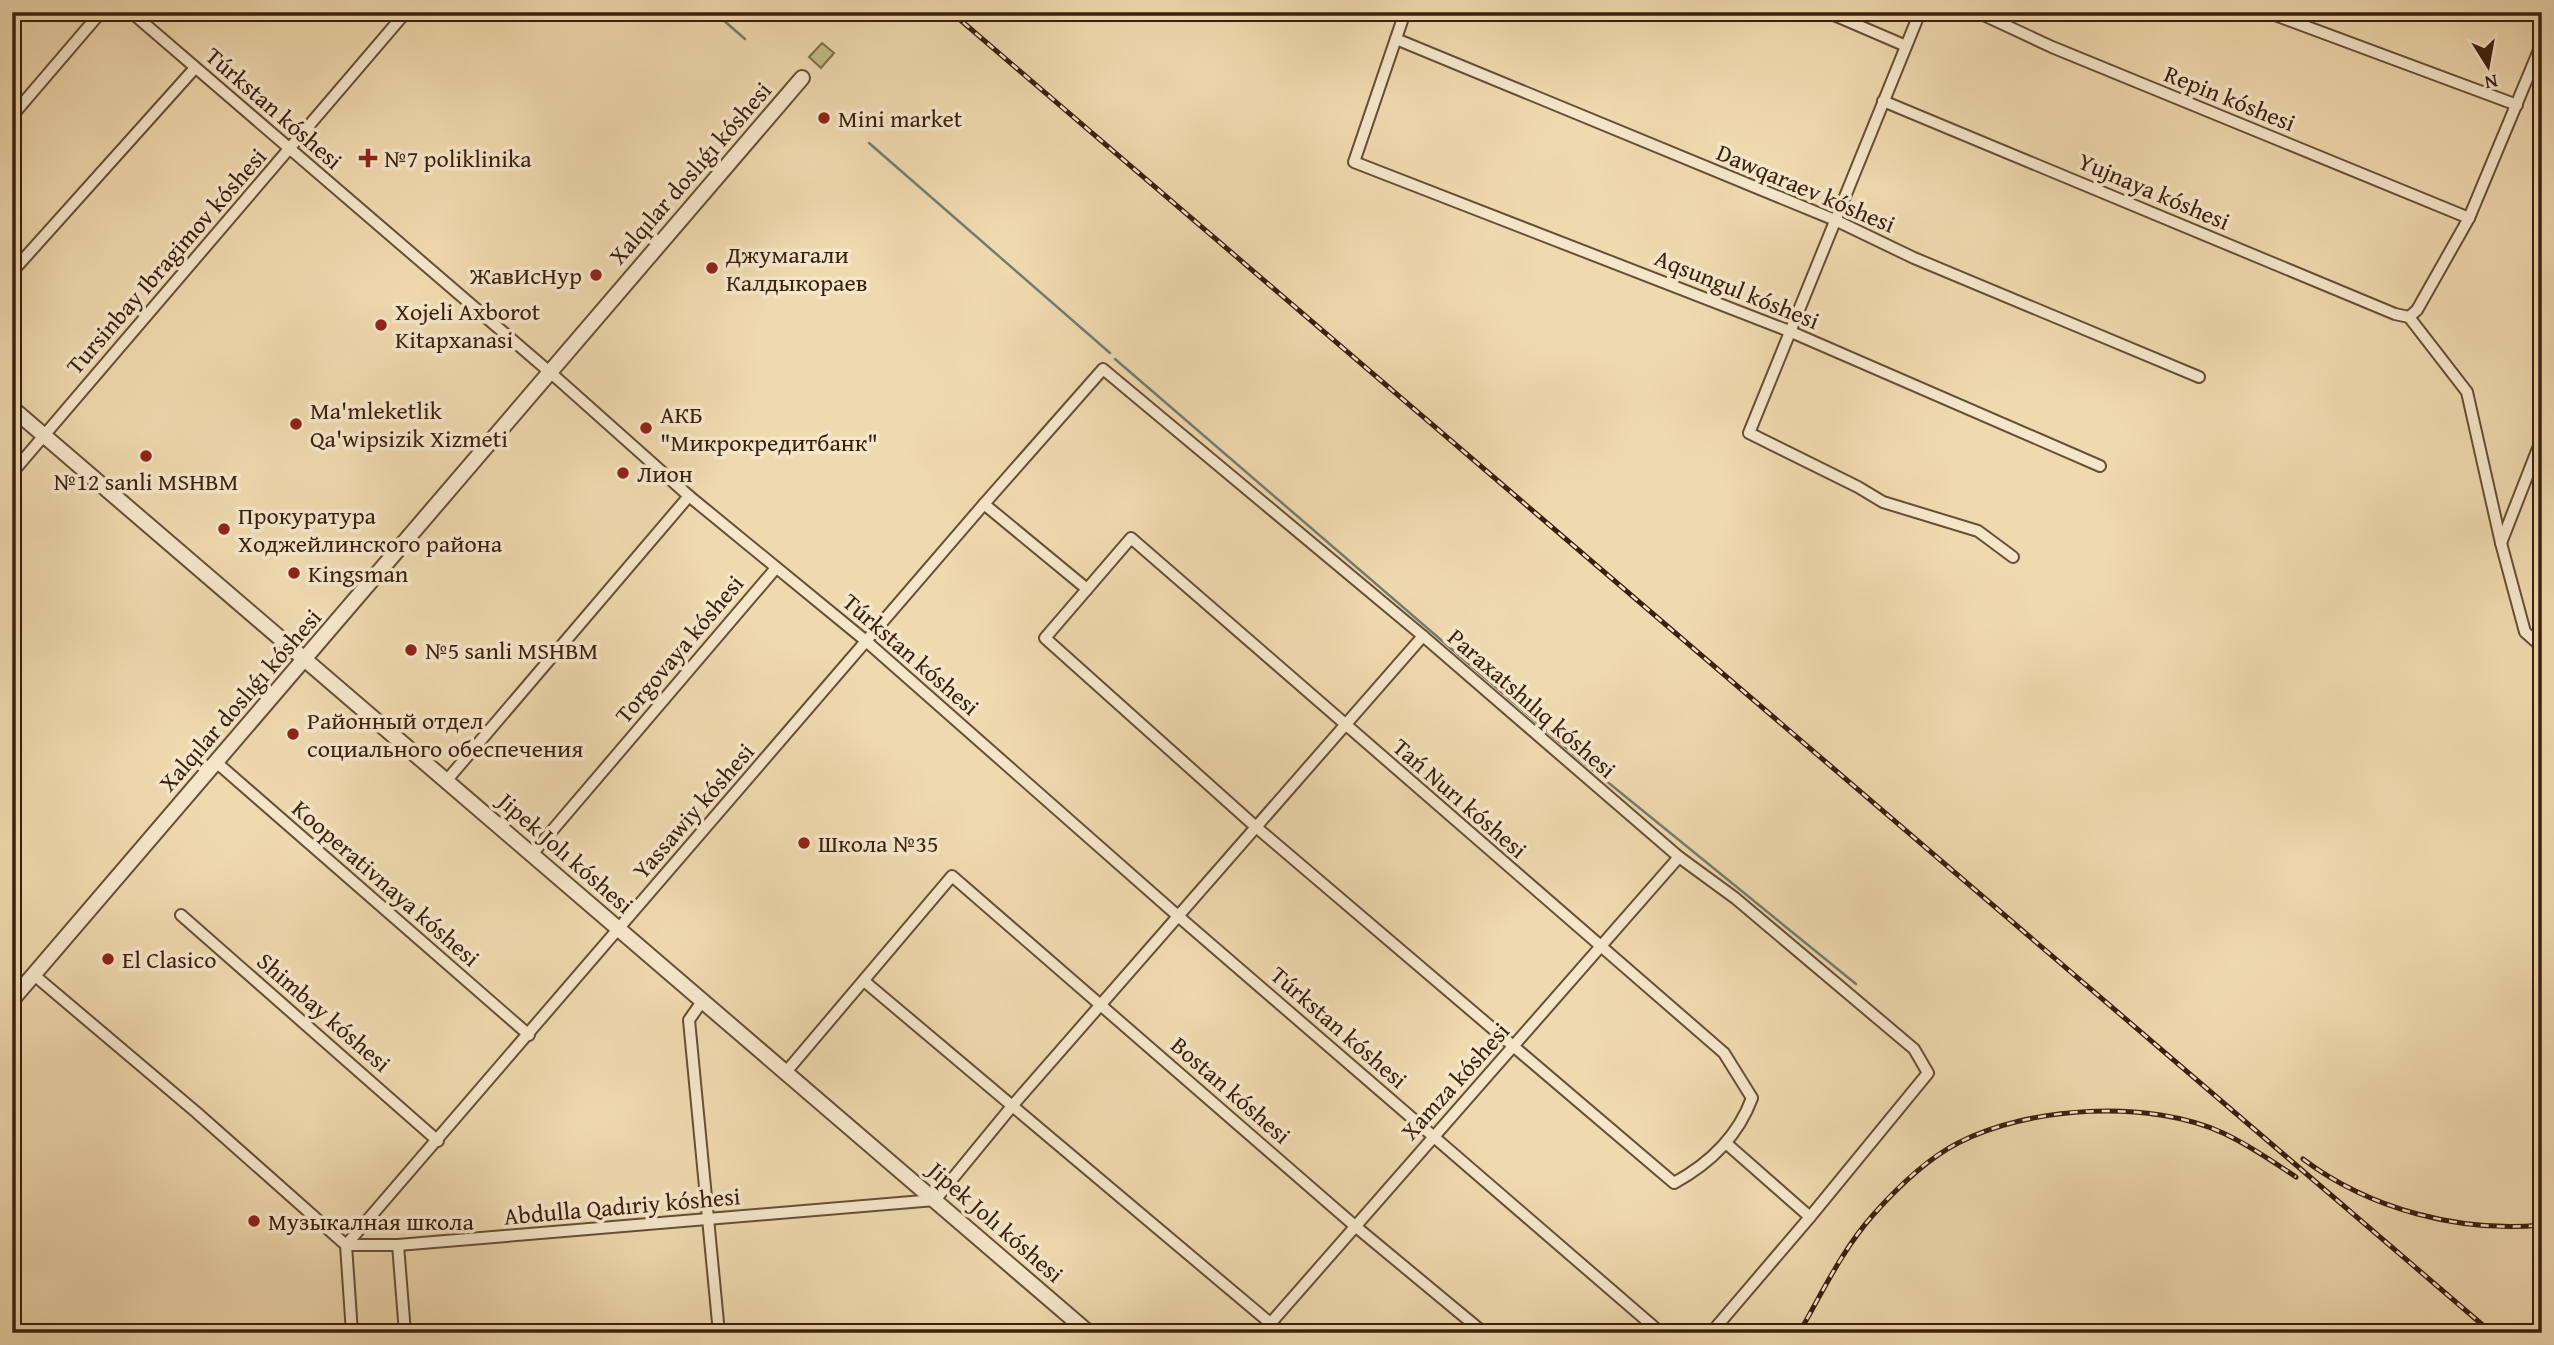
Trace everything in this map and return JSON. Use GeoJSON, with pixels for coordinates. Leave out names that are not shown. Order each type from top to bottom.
{"type":"FeatureCollection","features":[{"type":"Feature","properties":{"kind":"street"},"geometry":{"type":"LineString","coordinates":[[12,116],[102,12]]}},
{"type":"Feature","properties":{"kind":"street","name":"Túrkstan kóshesi"},"geometry":{"type":"LineString","coordinates":[[131,12],[550,372],[690,496],[866,642],[1178,916],[1661,1333]]}},
{"type":"Feature","properties":{"kind":"street","name":"Tursinbay Ibragimov kóshesi"},"geometry":{"type":"LineString","coordinates":[[12,473],[406,12]]}},
{"type":"Feature","properties":{"kind":"street"},"geometry":{"type":"LineString","coordinates":[[1396,39],[1405,12]]}},
{"type":"Feature","properties":{"kind":"street"},"geometry":{"type":"LineString","coordinates":[[1827,12],[1906,46]]}},
{"type":"Feature","properties":{"kind":"street"},"geometry":{"type":"LineString","coordinates":[[1920,12],[1749,433],[1883,502],[1978,531],[2013,557]]}},
{"type":"Feature","properties":{"kind":"street","name":"Repin kóshesi"},"geometry":{"type":"LineString","coordinates":[[1977,12],[2052,47],[2469,218]]}},
{"type":"Feature","properties":{"kind":"street"},"geometry":{"type":"LineString","coordinates":[[2267,12],[2516,105]]}},
{"type":"Feature","properties":{"kind":"street","name":"Aqsungul kóshesi"},"geometry":{"type":"LineString","coordinates":[[1396,39],[1354,162],[1789,331],[2100,466]]}},
{"type":"Feature","properties":{"kind":"street","name":"Dawqaraev kóshesi"},"geometry":{"type":"LineString","coordinates":[[1396,39],[1835,220],[1914,258],[2199,377]]}},
{"type":"Feature","properties":{"kind":"street"},"geometry":{"type":"LineString","coordinates":[[2542,43],[2469,218],[2417,310],[2409,317],[2467,392],[2501,543],[2525,632],[2542,647]]}},
{"type":"Feature","properties":{"kind":"street"},"geometry":{"type":"LineString","coordinates":[[12,272],[195,68]]}},
{"type":"Feature","properties":{"kind":"street","name":"Xalqılar doslıǵı kóshesi"},"geometry":{"type":"LineString","coordinates":[[12,1000],[802,78]]}},
{"type":"Feature","properties":{"kind":"street","name":"Yujnaya kóshesi"},"geometry":{"type":"LineString","coordinates":[[1883,101],[2395,314],[2409,317]]}},
{"type":"Feature","properties":{"kind":"street","name":"Yassawiy kóshesi"},"geometry":{"type":"LineString","coordinates":[[346,1245],[1103,369]]}},
{"type":"Feature","properties":{"kind":"street","name":"Paraxatshılıq kóshesi"},"geometry":{"type":"LineString","coordinates":[[1103,369],[1423,636],[1679,857],[1735,898],[1914,1049],[1928,1073],[1810,1217]]}},
{"type":"Feature","properties":{"kind":"street","name":"Jipek Jolı kóshesi"},"geometry":{"type":"LineString","coordinates":[[12,408],[1089,1333]]}},
{"type":"Feature","properties":{"kind":"street"},"geometry":{"type":"LineString","coordinates":[[2501,543],[2542,438]]}},
{"type":"Feature","properties":{"kind":"street"},"geometry":{"type":"LineString","coordinates":[[447,780],[690,496]]}},
{"type":"Feature","properties":{"kind":"street"},"geometry":{"type":"LineString","coordinates":[[984,504],[1087,590],[1045,638],[1256,827],[1674,1183],[1690,1174],[1727,1143],[1810,1217],[1711,1333]]}},
{"type":"Feature","properties":{"kind":"street","name":"Tań Nurı kóshesi"},"geometry":{"type":"LineString","coordinates":[[1087,590],[1131,538],[1724,1053],[1752,1098],[1746,1115],[1727,1143]]}},
{"type":"Feature","properties":{"kind":"street","name":"Torgovaya kóshesi"},"geometry":{"type":"LineString","coordinates":[[533,853],[776,568]]}},
{"type":"Feature","properties":{"kind":"street"},"geometry":{"type":"LineString","coordinates":[[935,1200],[1013,1105],[1423,636]]}},
{"type":"Feature","properties":{"kind":"street","name":"Kooperativnaya kóshesi"},"geometry":{"type":"LineString","coordinates":[[216,762],[529,1035]]}},
{"type":"Feature","properties":{"kind":"street","name":"Xamza kóshesi"},"geometry":{"type":"LineString","coordinates":[[1262,1333],[1679,857]]}},
{"type":"Feature","properties":{"kind":"street","name":"Bostan kóshesi"},"geometry":{"type":"LineString","coordinates":[[864,981],[952,876],[1355,1226],[1484,1333]]}},
{"type":"Feature","properties":{"kind":"street","name":"Shimbay kóshesi"},"geometry":{"type":"LineString","coordinates":[[181,915],[438,1140]]}},
{"type":"Feature","properties":{"kind":"street"},"geometry":{"type":"LineString","coordinates":[[34,975],[196,1112],[346,1245],[352,1333]]}},
{"type":"Feature","properties":{"kind":"street"},"geometry":{"type":"LineString","coordinates":[[786,1072],[864,981],[1282,1333]]}},
{"type":"Feature","properties":{"kind":"street"},"geometry":{"type":"LineString","coordinates":[[703,1000],[689,1020],[719,1333]]}},
{"type":"Feature","properties":{"kind":"street","name":"Abdulla Qadıriy kóshesi"},"geometry":{"type":"LineString","coordinates":[[346,1245],[398,1245],[935,1200]]}},
{"type":"Feature","properties":{"kind":"street"},"geometry":{"type":"LineString","coordinates":[[398,1245],[405,1333]]}},
{"type":"Feature","properties":{"kind":"shaded area"},"geometry":{"type":"Polygon","coordinates":[[[822,43],[834,53],[821,68],[809,57],[822,43]]]}},
{"type":"Feature","properties":{"kind":"waterway"},"geometry":{"type":"LineString","coordinates":[[714,12],[745,39]]}},
{"type":"Feature","properties":{"kind":"waterway"},"geometry":{"type":"LineString","coordinates":[[869,143],[1110,353]]}},
{"type":"Feature","properties":{"kind":"waterway"},"geometry":{"type":"LineString","coordinates":[[1115,359],[1578,758],[1856,984]]}},
{"type":"Feature","properties":{"kind":"railway"},"geometry":{"type":"LineString","coordinates":[[951,12],[2492,1333]]}},
{"type":"Feature","properties":{"kind":"railway"},"geometry":{"type":"LineString","coordinates":[[1799,1333],[1842,1257],[1882,1205],[1912,1175],[1934,1158],[1958,1143],[1987,1131],[2019,1121],[2090,1111],[2160,1115],[2193,1122],[2223,1133],[2296,1177]]}},
{"type":"Feature","properties":{"kind":"railway"},"geometry":{"type":"LineString","coordinates":[[2303,1159],[2357,1192],[2416,1214],[2479,1225],[2542,1225]]}},
{"type":"Feature","properties":{"kind":"place","name":"Mini market"},"geometry":{"type":"Point","coordinates":[824,118]}},
{"type":"Feature","properties":{"kind":"place","name":"№7 poliklinika"},"geometry":{"type":"Point","coordinates":[368,158]}},
{"type":"Feature","properties":{"kind":"place","name":"Джумагали Калдыкораев"},"geometry":{"type":"Point","coordinates":[712,268]}},
{"type":"Feature","properties":{"kind":"place","name":"ЖавИсНур"},"geometry":{"type":"Point","coordinates":[596,275]}},
{"type":"Feature","properties":{"kind":"place","name":"Xojeli Axborot Kitapxanasi"},"geometry":{"type":"Point","coordinates":[381,325]}},
{"type":"Feature","properties":{"kind":"place","name":"Ma'mleketlik Qa'wipsizik Xizmeti"},"geometry":{"type":"Point","coordinates":[296,424]}},
{"type":"Feature","properties":{"kind":"place","name":"АКБ \"Микрокредитбанк\""},"geometry":{"type":"Point","coordinates":[646,428]}},
{"type":"Feature","properties":{"kind":"place","name":"№12 sanli MSHBM"},"geometry":{"type":"Point","coordinates":[146,456]}},
{"type":"Feature","properties":{"kind":"place","name":"Лион"},"geometry":{"type":"Point","coordinates":[623,473]}},
{"type":"Feature","properties":{"kind":"place","name":"Прокуратура Ходжейлинского района"},"geometry":{"type":"Point","coordinates":[224,529]}},
{"type":"Feature","properties":{"kind":"place","name":"Kingsman"},"geometry":{"type":"Point","coordinates":[294,573]}},
{"type":"Feature","properties":{"kind":"place","name":"№5 sanli MSHBM"},"geometry":{"type":"Point","coordinates":[411,650]}},
{"type":"Feature","properties":{"kind":"place","name":"Районный отдел социального обеспечения"},"geometry":{"type":"Point","coordinates":[293,734]}},
{"type":"Feature","properties":{"kind":"place","name":"Школа №35"},"geometry":{"type":"Point","coordinates":[804,843]}},
{"type":"Feature","properties":{"kind":"place","name":"El Clasico"},"geometry":{"type":"Point","coordinates":[108,959]}},
{"type":"Feature","properties":{"kind":"place","name":"Музыкалная школа"},"geometry":{"type":"Point","coordinates":[254,1221]}}]}
